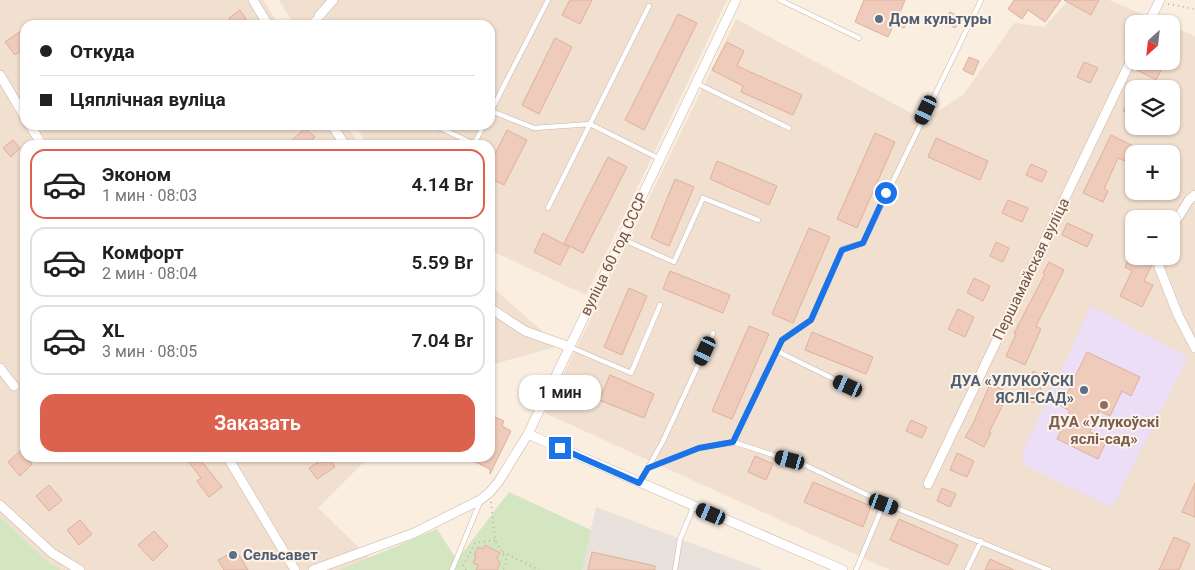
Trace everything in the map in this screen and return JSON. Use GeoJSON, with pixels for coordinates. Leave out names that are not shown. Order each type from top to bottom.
{"type":"FeatureCollection","features":[{"type":"Feature","properties":{"kind":"street"},"geometry":{"type":"LineString","coordinates":[[253,0],[265,20]]}},
{"type":"Feature","properties":{"kind":"street"},"geometry":{"type":"LineString","coordinates":[[319,16],[333,0]]}},
{"type":"Feature","properties":{"kind":"street","name":"вуліца 60 год СССР"},"geometry":{"type":"LineString","coordinates":[[313,570],[414,533],[480,500],[490,492],[528,434],[736,0]]}},
{"type":"Feature","properties":{"kind":"street"},"geometry":{"type":"LineString","coordinates":[[1152,15],[1159,1]]}},
{"type":"Feature","properties":{"kind":"street","name":"Першамайская вуліца"},"geometry":{"type":"LineString","coordinates":[[928,484],[1126,70]]}},
{"type":"Feature","properties":{"kind":"street"},"geometry":{"type":"LineString","coordinates":[[0,75],[20,109]]}},
{"type":"Feature","properties":{"kind":"street"},"geometry":{"type":"LineString","coordinates":[[1180,215],[1195,196]]}},
{"type":"Feature","properties":{"kind":"street"},"geometry":{"type":"LineString","coordinates":[[1161,265],[1178,316],[1195,348]]}},
{"type":"Feature","properties":{"kind":"street"},"geometry":{"type":"LineString","coordinates":[[495,311],[525,331],[570,347]]}},
{"type":"Feature","properties":{"kind":"street"},"geometry":{"type":"LineString","coordinates":[[0,368],[14,386]]}},
{"type":"Feature","properties":{"kind":"street"},"geometry":{"type":"LineString","coordinates":[[528,434],[843,570]]}},
{"type":"Feature","properties":{"kind":"street"},"geometry":{"type":"LineString","coordinates":[[230,462],[295,570]]}},
{"type":"Feature","properties":{"kind":"street"},"geometry":{"type":"LineString","coordinates":[[0,505],[52,553],[80,570]]}},
{"type":"Feature","properties":{"kind":"lane"},"geometry":{"type":"LineString","coordinates":[[495,102],[548,0]]}},
{"type":"Feature","properties":{"kind":"lane"},"geometry":{"type":"LineString","coordinates":[[780,0],[859,38]]}},
{"type":"Feature","properties":{"kind":"lane"},"geometry":{"type":"LineString","coordinates":[[733,442],[782,340],[811,320],[842,250],[863,243],[981,0]]}},
{"type":"Feature","properties":{"kind":"lane"},"geometry":{"type":"LineString","coordinates":[[548,208],[649,6]]}},
{"type":"Feature","properties":{"kind":"lane"},"geometry":{"type":"LineString","coordinates":[[314,20],[319,16]]}},
{"type":"Feature","properties":{"kind":"lane"},"geometry":{"type":"LineString","coordinates":[[696,83],[789,128]]}},
{"type":"Feature","properties":{"kind":"lane"},"geometry":{"type":"LineString","coordinates":[[495,114],[534,128],[590,124],[660,159]]}},
{"type":"Feature","properties":{"kind":"lane"},"geometry":{"type":"LineString","coordinates":[[445,130],[466,140]]}},
{"type":"Feature","properties":{"kind":"lane"},"geometry":{"type":"LineString","coordinates":[[622,239],[674,262],[703,198],[758,220]]}},
{"type":"Feature","properties":{"kind":"lane"},"geometry":{"type":"LineString","coordinates":[[570,347],[631,372],[660,305]]}},
{"type":"Feature","properties":{"kind":"lane"},"geometry":{"type":"LineString","coordinates":[[639,483],[663,441],[713,333]]}},
{"type":"Feature","properties":{"kind":"lane"},"geometry":{"type":"LineString","coordinates":[[777,352],[848,386]]}},
{"type":"Feature","properties":{"kind":"lane"},"geometry":{"type":"LineString","coordinates":[[648,468],[699,448],[733,442],[806,465],[884,504],[981,541],[1049,570]]}},
{"type":"Feature","properties":{"kind":"lane"},"geometry":{"type":"LineString","coordinates":[[452,570],[480,500]]}},
{"type":"Feature","properties":{"kind":"lane"},"geometry":{"type":"LineString","coordinates":[[856,570],[884,504]]}},
{"type":"Feature","properties":{"kind":"lane"},"geometry":{"type":"LineString","coordinates":[[675,570],[680,539],[694,506]]}},
{"type":"Feature","properties":{"kind":"lane"},"geometry":{"type":"LineString","coordinates":[[967,570],[981,541]]}},
{"type":"Feature","properties":{"kind":"path"},"geometry":{"type":"LineString","coordinates":[[1159,1],[1195,9]]}},
{"type":"Feature","properties":{"kind":"path"},"geometry":{"type":"LineString","coordinates":[[490,492],[495,540],[507,561],[502,570]]}},
{"type":"Feature","properties":{"kind":"path"},"geometry":{"type":"LineString","coordinates":[[466,570],[462,566],[475,543],[495,540]]}},
{"type":"Feature","properties":{"kind":"path"},"geometry":{"type":"LineString","coordinates":[[502,552],[539,570]]}},
{"type":"Feature","properties":{"kind":"shaded area"},"geometry":{"type":"Polygon","coordinates":[[[0,0],[263,0],[276,20],[20,20],[20,130],[350,130],[356,140],[20,140],[20,462],[364,462],[318,508],[382,570],[62,570],[47,561],[0,517],[0,0]]]}},
{"type":"Feature","properties":{"kind":"shaded area"},"geometry":{"type":"Polygon","coordinates":[[[279,0],[727,0],[586,295],[495,252],[495,140],[364,140],[358,130],[495,130],[495,20],[291,20],[279,0]]]}},
{"type":"Feature","properties":{"kind":"shaded area"},"geometry":{"type":"Polygon","coordinates":[[[1069,0],[1109,0],[1145,15],[1125,15],[1125,70],[1180,70],[1180,30],[1195,36],[1195,570],[890,570],[545,413],[736,19],[924,120],[963,95],[1014,23],[1044,27],[1069,0]]]}},
{"type":"Feature","properties":{"kind":"shaded area"},"geometry":{"type":"Polygon","coordinates":[[[495,289],[559,346],[495,364],[495,289]]]}},
{"type":"Feature","properties":{"kind":"shaded area","name":"ДУА «Улукоўскі яслі-сад»"},"geometry":{"type":"Polygon","coordinates":[[[1091,306],[1188,357],[1112,508],[1024,465],[1022,453],[1091,306]]]}},
{"type":"Feature","properties":{"kind":"shaded area"},"geometry":{"type":"Polygon","coordinates":[[[596,507],[680,539],[764,570],[582,570],[596,507]]]}},
{"type":"Feature","properties":{"kind":"green space"},"geometry":{"type":"Polygon","coordinates":[[[509,492],[591,530],[582,570],[340,570],[437,529],[457,560],[509,492]]]}},
{"type":"Feature","properties":{"kind":"green space"},"geometry":{"type":"Polygon","coordinates":[[[0,517],[47,561],[62,570],[0,570],[0,517]]]}},
{"type":"Feature","properties":{"kind":"building"},"geometry":{"type":"Polygon","coordinates":[[[570,0],[592,0],[580,24],[562,15],[570,0]]]}},
{"type":"Feature","properties":{"kind":"building","name":"Дом культуры"},"geometry":{"type":"Polygon","coordinates":[[[864,0],[905,0],[898,17],[907,21],[904,28],[894,24],[888,37],[855,22],[864,0]]]}},
{"type":"Feature","properties":{"kind":"building"},"geometry":{"type":"Polygon","coordinates":[[[1014,0],[1061,0],[1045,22],[1028,10],[1022,19],[1008,9],[1014,0]]]}},
{"type":"Feature","properties":{"kind":"building"},"geometry":{"type":"Polygon","coordinates":[[[1064,0],[1099,0],[1091,15],[1064,0]]]}},
{"type":"Feature","properties":{"kind":"building"},"geometry":{"type":"Polygon","coordinates":[[[240,10],[246,19],[230,20],[229,18],[240,10]]]}},
{"type":"Feature","properties":{"kind":"building"},"geometry":{"type":"Polygon","coordinates":[[[950,12],[961,18],[955,28],[945,22],[950,12]]]}},
{"type":"Feature","properties":{"kind":"building"},"geometry":{"type":"Polygon","coordinates":[[[678,14],[697,23],[644,130],[625,120],[678,14]]]}},
{"type":"Feature","properties":{"kind":"building"},"geometry":{"type":"Polygon","coordinates":[[[20,32],[20,52],[15,55],[5,42],[20,32]]]}},
{"type":"Feature","properties":{"kind":"building"},"geometry":{"type":"Polygon","coordinates":[[[555,38],[572,47],[539,114],[522,105],[555,38]]]}},
{"type":"Feature","properties":{"kind":"building"},"geometry":{"type":"Polygon","coordinates":[[[727,42],[744,51],[737,66],[802,95],[793,115],[741,92],[743,86],[712,70],[727,42]]]}},
{"type":"Feature","properties":{"kind":"building"},"geometry":{"type":"Polygon","coordinates":[[[969,57],[979,61],[973,75],[963,70],[969,57]]]}},
{"type":"Feature","properties":{"kind":"building"},"geometry":{"type":"Polygon","coordinates":[[[1084,62],[1098,68],[1090,83],[1077,77],[1084,62]]]}},
{"type":"Feature","properties":{"kind":"building"},"geometry":{"type":"Polygon","coordinates":[[[1137,70],[1161,70],[1156,80],[1137,70]]]}},
{"type":"Feature","properties":{"kind":"building"},"geometry":{"type":"Polygon","coordinates":[[[303,130],[307,130],[315,137],[312,140],[292,140],[303,130]]]}},
{"type":"Feature","properties":{"kind":"building"},"geometry":{"type":"Polygon","coordinates":[[[507,130],[527,140],[504,185],[495,180],[495,154],[507,130]]]}},
{"type":"Feature","properties":{"kind":"building"},"geometry":{"type":"Polygon","coordinates":[[[875,133],[895,142],[857,228],[837,219],[875,133]]]}},
{"type":"Feature","properties":{"kind":"building"},"geometry":{"type":"Polygon","coordinates":[[[1111,135],[1131,145],[1125,145],[1125,161],[1118,158],[1104,189],[1108,191],[1103,202],[1083,193],[1111,135]]]}},
{"type":"Feature","properties":{"kind":"building"},"geometry":{"type":"Polygon","coordinates":[[[936,138],[988,161],[980,180],[928,157],[936,138]]]}},
{"type":"Feature","properties":{"kind":"building"},"geometry":{"type":"Polygon","coordinates":[[[13,140],[20,148],[11,157],[3,148],[13,140]]]}},
{"type":"Feature","properties":{"kind":"building"},"geometry":{"type":"Polygon","coordinates":[[[608,157],[627,167],[583,253],[564,243],[608,157]]]}},
{"type":"Feature","properties":{"kind":"building"},"geometry":{"type":"Polygon","coordinates":[[[717,161],[777,186],[769,205],[710,179],[717,161]]]}},
{"type":"Feature","properties":{"kind":"building"},"geometry":{"type":"Polygon","coordinates":[[[1031,164],[1047,171],[1042,182],[1026,175],[1031,164]]]}},
{"type":"Feature","properties":{"kind":"building"},"geometry":{"type":"Polygon","coordinates":[[[675,179],[694,187],[669,246],[651,238],[675,179]]]}},
{"type":"Feature","properties":{"kind":"building"},"geometry":{"type":"Polygon","coordinates":[[[1008,200],[1028,208],[1022,222],[1002,213],[1008,200]]]}},
{"type":"Feature","properties":{"kind":"building"},"geometry":{"type":"Polygon","coordinates":[[[1067,223],[1093,235],[1087,247],[1062,235],[1067,223]]]}},
{"type":"Feature","properties":{"kind":"building"},"geometry":{"type":"Polygon","coordinates":[[[809,228],[830,237],[793,323],[772,314],[809,228]]]}},
{"type":"Feature","properties":{"kind":"building"},"geometry":{"type":"Polygon","coordinates":[[[543,233],[569,247],[560,265],[534,252],[543,233]]]}},
{"type":"Feature","properties":{"kind":"building"},"geometry":{"type":"Polygon","coordinates":[[[996,242],[1009,248],[1003,262],[990,256],[996,242]]]}},
{"type":"Feature","properties":{"kind":"building"},"geometry":{"type":"Polygon","coordinates":[[[1049,262],[1064,270],[1036,326],[1041,329],[1025,365],[1006,356],[1016,334],[1014,333],[1045,274],[1043,273],[1049,262]]]}},
{"type":"Feature","properties":{"kind":"building"},"geometry":{"type":"Polygon","coordinates":[[[1126,265],[1152,265],[1144,281],[1153,285],[1142,307],[1120,296],[1132,271],[1125,267],[1126,265]]]}},
{"type":"Feature","properties":{"kind":"building"},"geometry":{"type":"Polygon","coordinates":[[[670,271],[730,295],[723,313],[663,289],[670,271]]]}},
{"type":"Feature","properties":{"kind":"building"},"geometry":{"type":"Polygon","coordinates":[[[974,278],[990,286],[983,301],[967,293],[974,278]]]}},
{"type":"Feature","properties":{"kind":"building"},"geometry":{"type":"Polygon","coordinates":[[[629,288],[647,296],[622,355],[604,347],[629,288]]]}},
{"type":"Feature","properties":{"kind":"building"},"geometry":{"type":"Polygon","coordinates":[[[958,309],[974,317],[965,337],[948,329],[958,309]]]}},
{"type":"Feature","properties":{"kind":"building"},"geometry":{"type":"Polygon","coordinates":[[[749,326],[769,334],[732,419],[712,411],[749,326]]]}},
{"type":"Feature","properties":{"kind":"building"},"geometry":{"type":"Polygon","coordinates":[[[812,332],[873,357],[866,374],[805,350],[812,332]]]}},
{"type":"Feature","properties":{"kind":"building"},"geometry":{"type":"Polygon","coordinates":[[[1087,352],[1140,377],[1131,396],[1122,391],[1110,416],[1099,411],[1090,432],[1107,440],[1098,459],[1057,439],[1070,411],[1061,406],[1087,352]]]}},
{"type":"Feature","properties":{"kind":"building"},"geometry":{"type":"Polygon","coordinates":[[[1033,371],[1046,378],[1034,403],[1020,396],[1033,371]]]}},
{"type":"Feature","properties":{"kind":"building"},"geometry":{"type":"Polygon","coordinates":[[[610,375],[654,394],[644,418],[599,400],[610,375]]]}},
{"type":"Feature","properties":{"kind":"building"},"geometry":{"type":"Polygon","coordinates":[[[990,384],[1009,393],[989,432],[991,433],[984,447],[965,437],[973,424],[990,384]]]}},
{"type":"Feature","properties":{"kind":"building"},"geometry":{"type":"Polygon","coordinates":[[[495,417],[504,421],[502,426],[511,431],[490,474],[490,469],[475,462],[495,462],[495,417]]]}},
{"type":"Feature","properties":{"kind":"building"},"geometry":{"type":"Polygon","coordinates":[[[911,420],[927,427],[922,438],[906,431],[911,420]]]}},
{"type":"Feature","properties":{"kind":"building"},"geometry":{"type":"Polygon","coordinates":[[[20,451],[20,462],[30,462],[32,464],[20,476],[8,462],[20,451]]]}},
{"type":"Feature","properties":{"kind":"building"},"geometry":{"type":"Polygon","coordinates":[[[957,453],[974,461],[967,477],[950,470],[957,453]]]}},
{"type":"Feature","properties":{"kind":"building"},"geometry":{"type":"Polygon","coordinates":[[[755,456],[773,464],[766,480],[748,472],[755,456]]]}},
{"type":"Feature","properties":{"kind":"building"},"geometry":{"type":"Polygon","coordinates":[[[189,462],[202,462],[222,487],[209,497],[197,481],[201,478],[189,462]]]}},
{"type":"Feature","properties":{"kind":"building"},"geometry":{"type":"Polygon","coordinates":[[[319,462],[332,462],[335,467],[317,479],[309,468],[319,462]]]}},
{"type":"Feature","properties":{"kind":"building"},"geometry":{"type":"Polygon","coordinates":[[[813,482],[871,506],[863,527],[804,502],[813,482]]]}},
{"type":"Feature","properties":{"kind":"building"},"geometry":{"type":"Polygon","coordinates":[[[1195,483],[1195,517],[1182,512],[1195,483]]]}},
{"type":"Feature","properties":{"kind":"building"},"geometry":{"type":"Polygon","coordinates":[[[49,485],[62,500],[49,511],[36,496],[49,485]]]}},
{"type":"Feature","properties":{"kind":"building"},"geometry":{"type":"Polygon","coordinates":[[[942,488],[956,494],[950,507],[937,501],[942,488]]]}},
{"type":"Feature","properties":{"kind":"building"},"geometry":{"type":"Polygon","coordinates":[[[899,519],[958,545],[948,565],[890,540],[899,519]]]}},
{"type":"Feature","properties":{"kind":"building"},"geometry":{"type":"Polygon","coordinates":[[[80,520],[92,534],[79,545],[67,530],[80,520]]]}},
{"type":"Feature","properties":{"kind":"building"},"geometry":{"type":"Polygon","coordinates":[[[154,531],[168,546],[153,561],[138,545],[154,531]]]}},
{"type":"Feature","properties":{"kind":"building"},"geometry":{"type":"Polygon","coordinates":[[[1174,537],[1190,544],[1179,570],[1159,570],[1174,537]]]}},
{"type":"Feature","properties":{"kind":"building"},"geometry":{"type":"Polygon","coordinates":[[[485,545],[500,553],[497,558],[500,563],[497,570],[476,570],[478,565],[473,563],[476,556],[474,555],[478,547],[483,549],[485,545]]]}},
{"type":"Feature","properties":{"kind":"building","name":"Сельсавет"},"geometry":{"type":"Polygon","coordinates":[[[236,550],[248,570],[224,570],[218,560],[236,550]]]}},
{"type":"Feature","properties":{"kind":"building"},"geometry":{"type":"Polygon","coordinates":[[[592,552],[655,566],[655,570],[588,570],[592,552]]]}},
{"type":"Feature","properties":{"kind":"building"},"geometry":{"type":"Polygon","coordinates":[[[990,559],[1014,570],[985,570],[990,559]]]}},
{"type":"Feature","properties":{"kind":"place","name":"Дом культуры"},"geometry":{"type":"Point","coordinates":[879,19]}},
{"type":"Feature","properties":{"kind":"place","name":"ДУА «УЛУКОЎСКІ ЯСЛІ-САД»"},"geometry":{"type":"Point","coordinates":[1084,390]}},
{"type":"Feature","properties":{"kind":"place","name":"ДУА «Улукоўскі яслі-сад»"},"geometry":{"type":"Point","coordinates":[1104,405]}},
{"type":"Feature","properties":{"kind":"place","name":"Сельсавет"},"geometry":{"type":"Point","coordinates":[233,555]}},
{"type":"Feature","properties":{"kind":"route"},"geometry":{"type":"LineString","coordinates":[[560,448],[639,483],[648,468],[699,448],[733,442],[782,340],[811,320],[842,250],[863,243],[886,193]]}}]}
